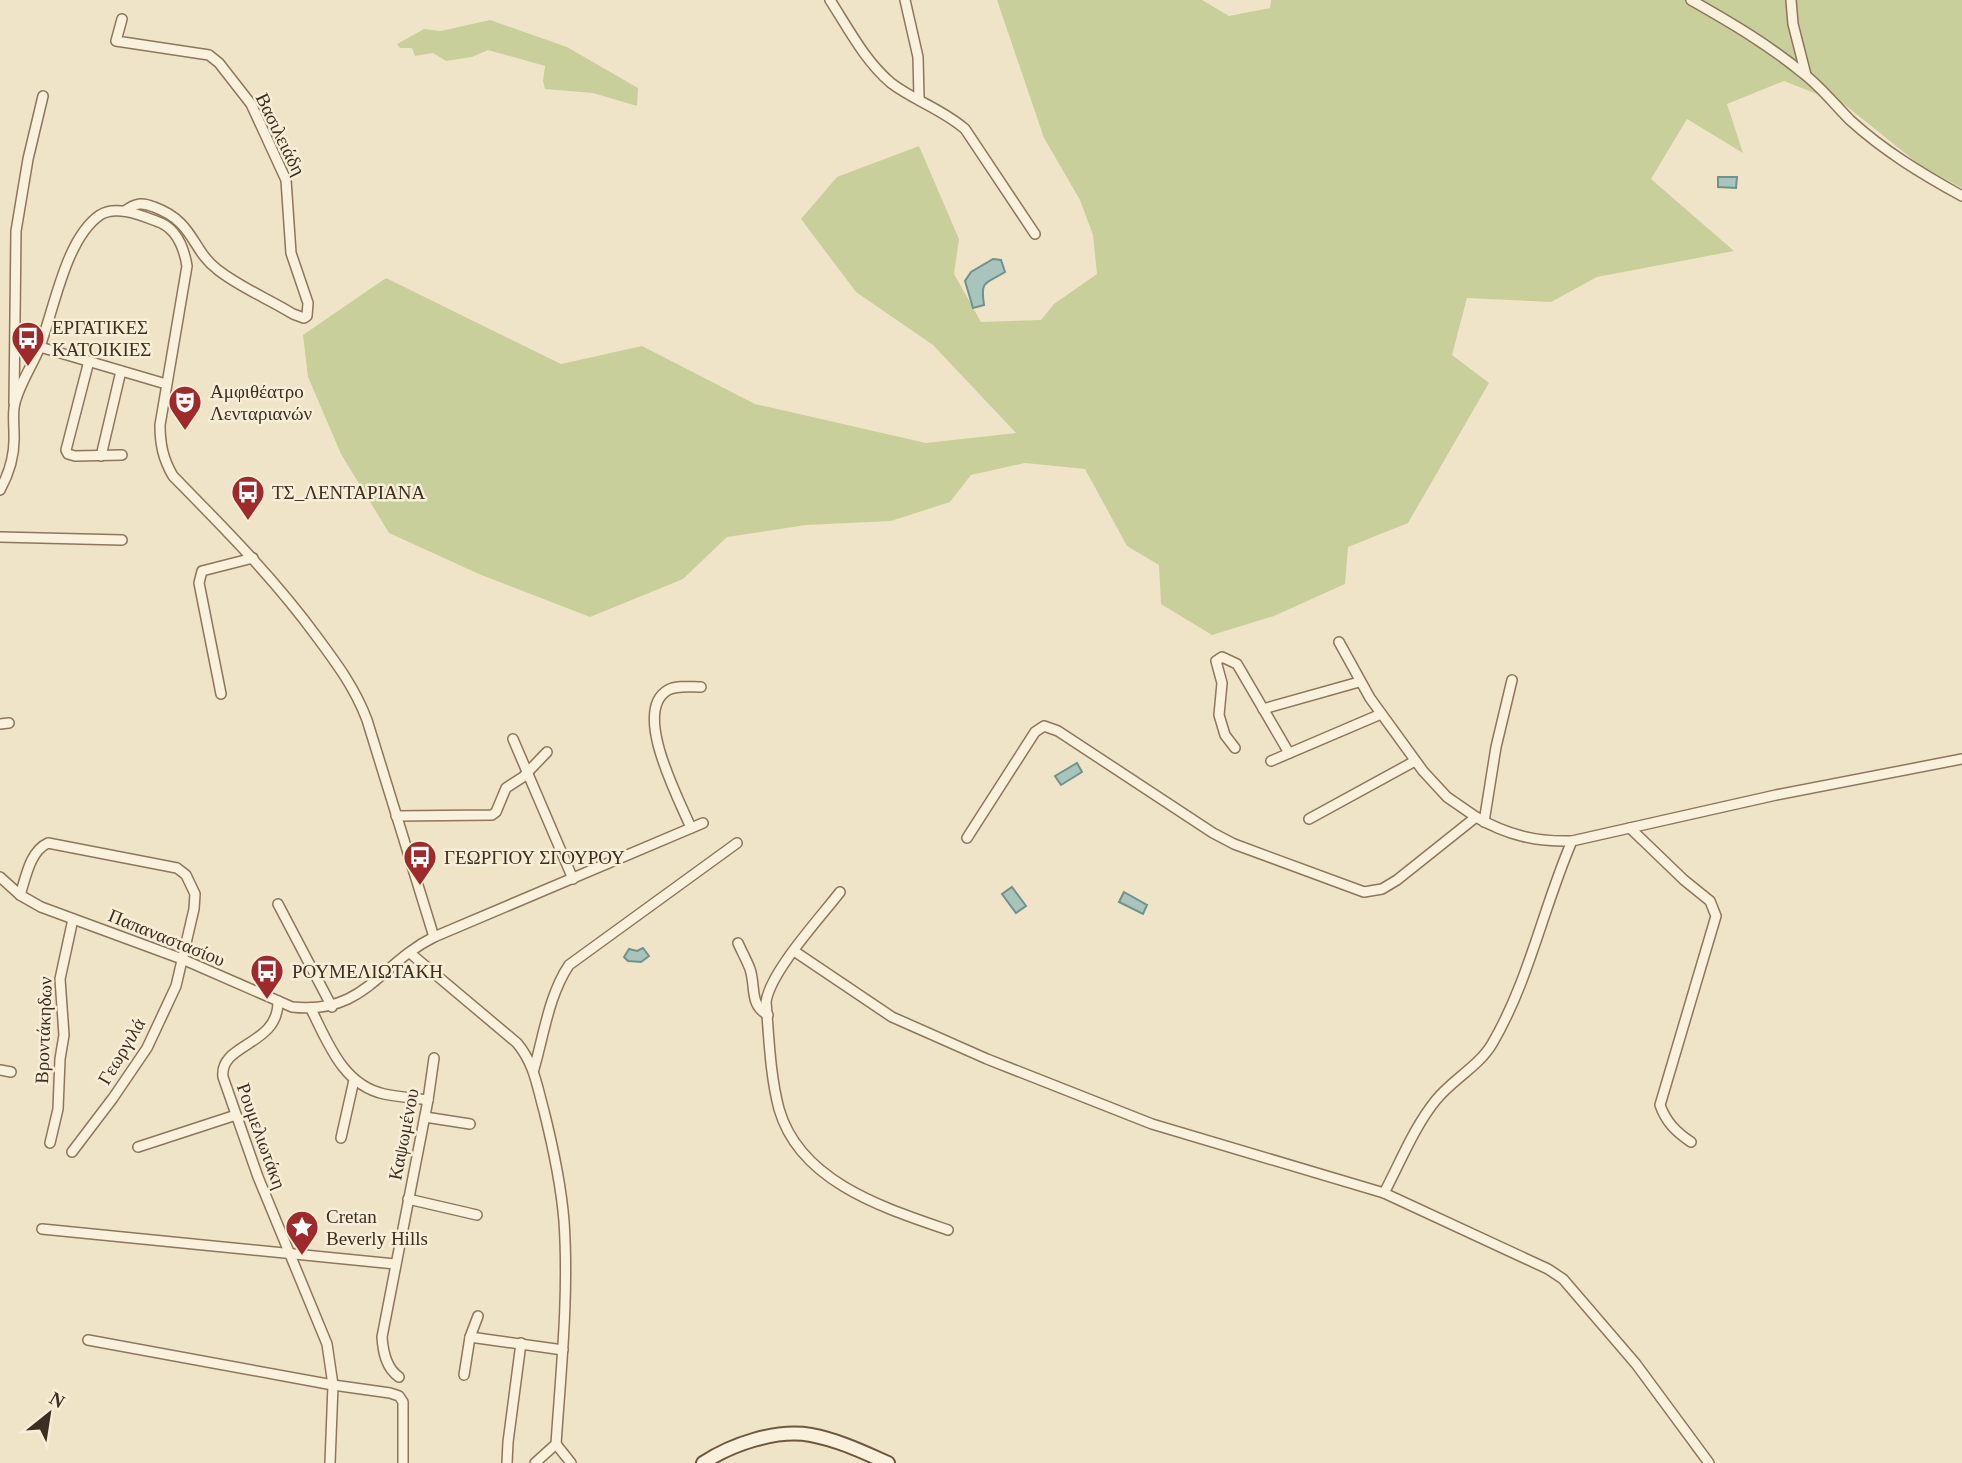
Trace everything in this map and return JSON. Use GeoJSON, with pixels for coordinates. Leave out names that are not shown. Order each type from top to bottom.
{"type":"FeatureCollection","features":[{"type":"Feature","properties":{"kind":"main road"},"geometry":{"type":"LineString","coordinates":[[703,1463],[752,1441],[788,1435],[810,1435],[888,1463]]}},
{"type":"Feature","properties":{"kind":"street"},"geometry":{"type":"LineString","coordinates":[[830,0],[874,66],[899,88],[949,116],[971,136],[1035,234]]}},
{"type":"Feature","properties":{"kind":"street"},"geometry":{"type":"LineString","coordinates":[[905,0],[918,57],[919,99]]}},
{"type":"Feature","properties":{"kind":"street"},"geometry":{"type":"LineString","coordinates":[[1691,0],[1761,42],[1806,75],[1851,120],[1888,151],[1962,196]]}},
{"type":"Feature","properties":{"kind":"street"},"geometry":{"type":"LineString","coordinates":[[1791,0],[1793,24],[1806,75]]}},
{"type":"Feature","properties":{"kind":"street","name":"Βασιλειάδη"},"geometry":{"type":"LineString","coordinates":[[122,19],[116,41],[209,55],[247,97],[286,180],[291,253],[307,303],[307,316],[304,318],[293,314],[217,270],[193,236],[174,216],[159,208],[141,204],[132,205],[125,211]]}},
{"type":"Feature","properties":{"kind":"street"},"geometry":{"type":"LineString","coordinates":[[0,490],[8,477],[13,456],[16,231],[21,191],[43,96]]}},
{"type":"Feature","properties":{"kind":"street"},"geometry":{"type":"LineString","coordinates":[[14,406],[40,347],[80,237],[101,214],[125,211],[161,222],[173,231],[185,253],[187,266],[160,425],[160,445],[166,464],[173,475],[253,558],[304,619],[352,685],[367,720],[434,937]]}},
{"type":"Feature","properties":{"kind":"street"},"geometry":{"type":"LineString","coordinates":[[40,347],[166,384]]}},
{"type":"Feature","properties":{"kind":"street"},"geometry":{"type":"LineString","coordinates":[[89,361],[66,450],[68,454],[75,456],[122,455]]}},
{"type":"Feature","properties":{"kind":"street"},"geometry":{"type":"LineString","coordinates":[[101,456],[121,371]]}},
{"type":"Feature","properties":{"kind":"street"},"geometry":{"type":"LineString","coordinates":[[0,537],[122,540]]}},
{"type":"Feature","properties":{"kind":"street"},"geometry":{"type":"LineString","coordinates":[[221,694],[199,583],[200,576],[202,571],[253,558]]}},
{"type":"Feature","properties":{"kind":"street"},"geometry":{"type":"LineString","coordinates":[[1339,642],[1359,682],[1381,714],[1415,761],[1447,797],[1508,834],[1526,839],[1572,841],[1776,795],[1962,760]]}},
{"type":"Feature","properties":{"kind":"street"},"geometry":{"type":"LineString","coordinates":[[1235,748],[1226,735],[1219,715],[1222,683],[1216,661],[1222,657],[1237,664],[1289,753]]}},
{"type":"Feature","properties":{"kind":"street"},"geometry":{"type":"LineString","coordinates":[[967,838],[1035,732],[1044,726],[1058,731],[1234,844],[1364,892],[1382,889],[1480,819],[1512,680]]}},
{"type":"Feature","properties":{"kind":"street"},"geometry":{"type":"LineString","coordinates":[[1264,709],[1359,682]]}},
{"type":"Feature","properties":{"kind":"street"},"geometry":{"type":"LineString","coordinates":[[691,828],[655,734],[654,718],[656,707],[665,692],[677,687],[701,687]]}},
{"type":"Feature","properties":{"kind":"street"},"geometry":{"type":"LineString","coordinates":[[1271,761],[1381,714]]}},
{"type":"Feature","properties":{"kind":"street"},"geometry":{"type":"LineString","coordinates":[[513,738],[573,879]]}},
{"type":"Feature","properties":{"kind":"street"},"geometry":{"type":"LineString","coordinates":[[396,816],[492,815],[496,812],[506,788],[547,752]]}},
{"type":"Feature","properties":{"kind":"street"},"geometry":{"type":"LineString","coordinates":[[1309,819],[1415,761]]}},
{"type":"Feature","properties":{"kind":"street","name":"Παπαναστασίου"},"geometry":{"type":"LineString","coordinates":[[0,877],[20,895],[41,907],[182,959],[292,1007],[311,1009],[332,1007],[382,977],[434,937],[703,823]]}},
{"type":"Feature","properties":{"kind":"street"},"geometry":{"type":"LineString","coordinates":[[1630,828],[1710,901],[1716,916],[1660,1105],[1675,1131],[1691,1142]]}},
{"type":"Feature","properties":{"kind":"street"},"geometry":{"type":"LineString","coordinates":[[1384,1193],[1436,1100],[1490,1047],[1513,1005],[1572,841]]}},
{"type":"Feature","properties":{"kind":"street"},"geometry":{"type":"LineString","coordinates":[[534,1069],[554,993],[559,979],[569,965],[737,843]]}},
{"type":"Feature","properties":{"kind":"street","name":"Γεωργιλά"},"geometry":{"type":"LineString","coordinates":[[20,895],[34,856],[40,847],[48,844],[177,868],[186,875],[195,894],[176,986],[147,1048],[72,1153]]}},
{"type":"Feature","properties":{"kind":"street"},"geometry":{"type":"LineString","coordinates":[[840,892],[794,951],[767,992],[775,1090],[780,1112],[793,1142],[810,1159],[860,1197],[948,1230]]}},
{"type":"Feature","properties":{"kind":"street"},"geometry":{"type":"LineString","coordinates":[[278,904],[332,1007]]}},
{"type":"Feature","properties":{"kind":"street","name":"Βροντάκηδων"},"geometry":{"type":"LineString","coordinates":[[50,1143],[58,1109],[64,1035],[60,979],[73,919]]}},
{"type":"Feature","properties":{"kind":"street"},"geometry":{"type":"LineString","coordinates":[[738,943],[751,970],[755,1002],[761,1012],[768,1015]]}},
{"type":"Feature","properties":{"kind":"street"},"geometry":{"type":"LineString","coordinates":[[794,951],[892,1017],[987,1059],[1152,1124],[1384,1193],[1548,1269],[1563,1279],[1636,1364],[1709,1463]]}},
{"type":"Feature","properties":{"kind":"street"},"geometry":{"type":"LineString","coordinates":[[410,953],[517,1043],[534,1069],[553,1147],[564,1219],[566,1280],[556,1444],[571,1463]]}},
{"type":"Feature","properties":{"kind":"street","name":"Ρουμελιωτάκη"},"geometry":{"type":"LineString","coordinates":[[278,1001],[276,1019],[257,1040],[226,1060],[222,1070],[236,1115],[288,1252],[320,1322],[331,1363],[333,1385],[330,1463]]}},
{"type":"Feature","properties":{"kind":"street"},"geometry":{"type":"LineString","coordinates":[[311,1009],[333,1053],[354,1080],[382,1094],[428,1100]]}},
{"type":"Feature","properties":{"kind":"street","name":"Καψωμένου"},"geometry":{"type":"LineString","coordinates":[[399,1377],[393,1373],[382,1350],[382,1338],[434,1058]]}},
{"type":"Feature","properties":{"kind":"street"},"geometry":{"type":"LineString","coordinates":[[0,1070],[11,1072]]}},
{"type":"Feature","properties":{"kind":"street"},"geometry":{"type":"LineString","coordinates":[[341,1138],[354,1080]]}},
{"type":"Feature","properties":{"kind":"street"},"geometry":{"type":"LineString","coordinates":[[138,1147],[236,1115]]}},
{"type":"Feature","properties":{"kind":"street"},"geometry":{"type":"LineString","coordinates":[[425,1116],[470,1124]]}},
{"type":"Feature","properties":{"kind":"street"},"geometry":{"type":"LineString","coordinates":[[408,1199],[477,1215]]}},
{"type":"Feature","properties":{"kind":"street"},"geometry":{"type":"LineString","coordinates":[[43,1229],[395,1264]]}},
{"type":"Feature","properties":{"kind":"street"},"geometry":{"type":"LineString","coordinates":[[464,1374],[470,1337],[478,1316]]}},
{"type":"Feature","properties":{"kind":"street"},"geometry":{"type":"LineString","coordinates":[[470,1337],[563,1350]]}},
{"type":"Feature","properties":{"kind":"street"},"geometry":{"type":"LineString","coordinates":[[88,1340],[399,1396],[404,1409],[403,1463]]}},
{"type":"Feature","properties":{"kind":"street"},"geometry":{"type":"LineString","coordinates":[[507,1463],[521,1343]]}},
{"type":"Feature","properties":{"kind":"street"},"geometry":{"type":"LineString","coordinates":[[535,1463],[556,1444]]}},
{"type":"Feature","properties":{"kind":"green space"},"geometry":{"type":"Polygon","coordinates":[[[997,0],[1202,0],[1229,16],[1270,8],[1271,0],[1962,0],[1962,188],[1921,166],[1845,105],[1784,81],[1727,104],[1743,153],[1687,119],[1651,179],[1734,251],[1597,277],[1551,302],[1467,298],[1452,355],[1489,383],[1408,523],[1348,547],[1345,584],[1274,616],[1212,635],[1161,604],[1159,565],[1127,546],[1085,469],[1025,463],[971,475],[950,502],[891,521],[806,525],[727,537],[683,579],[590,617],[479,574],[389,533],[341,454],[308,377],[303,335],[386,278],[561,364],[642,346],[755,404],[926,443],[1016,433],[933,345],[856,292],[801,219],[837,177],[919,146],[959,239],[954,274],[981,322],[1041,320],[1054,304],[1097,274],[1093,235],[1080,200],[1044,138],[997,0]]]}},
{"type":"Feature","properties":{"kind":"green space"},"geometry":{"type":"Polygon","coordinates":[[[490,20],[567,47],[638,88],[637,106],[593,93],[545,89],[545,66],[488,50],[472,57],[446,61],[433,53],[415,56],[412,48],[400,48],[397,44],[424,29],[441,31],[490,20]]]}},
{"type":"Feature","properties":{"kind":"water"},"geometry":{"type":"Polygon","coordinates":[[[1718,177],[1737,177],[1736,188],[1718,187],[1718,177]]]}},
{"type":"Feature","properties":{"kind":"water"},"geometry":{"type":"Polygon","coordinates":[[[993,259],[1001,260],[1005,272],[986,283],[983,291],[984,305],[973,308],[965,281],[971,272],[993,259]]]}},
{"type":"Feature","properties":{"kind":"water"},"geometry":{"type":"Polygon","coordinates":[[[1077,763],[1082,772],[1061,785],[1055,776],[1077,763]]]}},
{"type":"Feature","properties":{"kind":"water"},"geometry":{"type":"Polygon","coordinates":[[[1012,887],[1026,906],[1016,913],[1002,894],[1012,887]]]}},
{"type":"Feature","properties":{"kind":"water"},"geometry":{"type":"Polygon","coordinates":[[[1124,892],[1147,905],[1143,914],[1119,902],[1124,892]]]}},
{"type":"Feature","properties":{"kind":"water"},"geometry":{"type":"Polygon","coordinates":[[[643,948],[649,956],[641,962],[628,961],[624,957],[629,949],[637,951],[643,948]]]}},
{"type":"Feature","properties":{"kind":"place","name":"ΕΡΓΑΤΙΚΕΣ ΚΑΤΟΙΚΙΕΣ"},"geometry":{"type":"Point","coordinates":[28,368]}},
{"type":"Feature","properties":{"kind":"place","name":"Αμφιθέατρο Λενταριανών"},"geometry":{"type":"Point","coordinates":[185,432]}},
{"type":"Feature","properties":{"kind":"place","name":"ΤΣ_ΛΕΝΤΑΡΙΑΝΑ"},"geometry":{"type":"Point","coordinates":[248,522]}},
{"type":"Feature","properties":{"kind":"place","name":"ΓΕΩΡΓΙΟΥ ΣΓΟΥΡΟΥ"},"geometry":{"type":"Point","coordinates":[420,887]}},
{"type":"Feature","properties":{"kind":"place","name":"ΡΟΥΜΕΛΙΩΤΑΚΗ"},"geometry":{"type":"Point","coordinates":[267,1001]}},
{"type":"Feature","properties":{"kind":"place","name":"Cretan Beverly Hills"},"geometry":{"type":"Point","coordinates":[302,1257]}}]}
